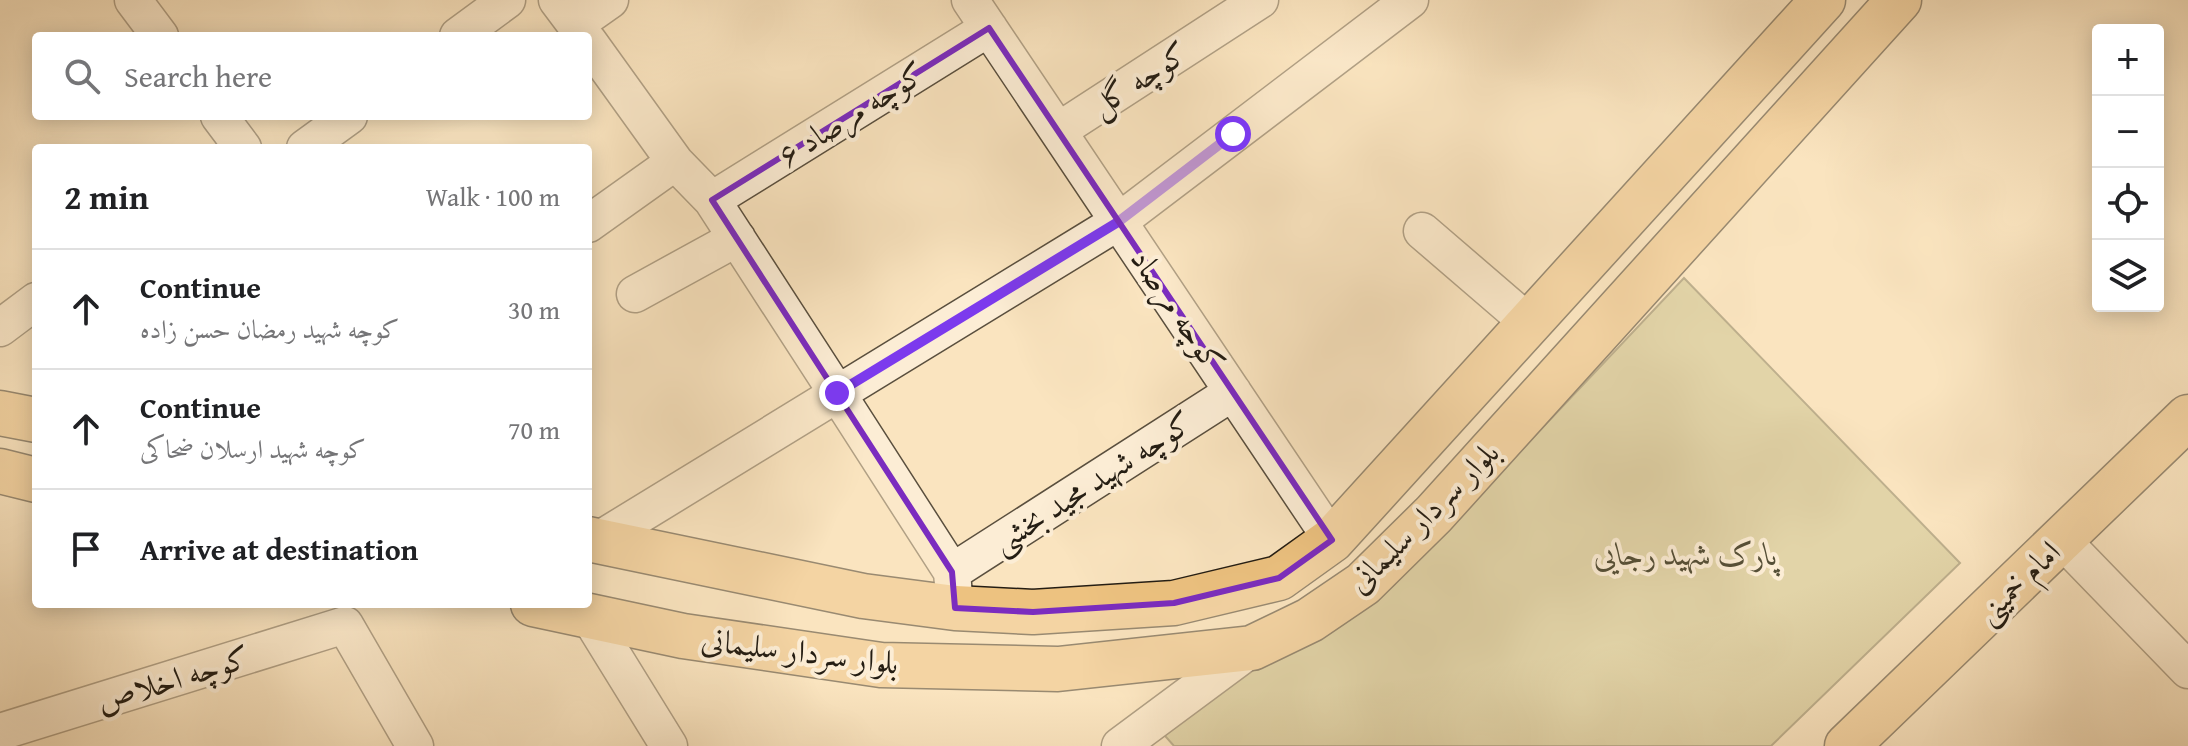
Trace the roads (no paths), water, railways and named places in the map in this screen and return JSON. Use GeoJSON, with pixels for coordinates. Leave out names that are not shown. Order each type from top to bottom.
{"type":"FeatureCollection","features":[{"type":"Feature","properties":{"kind":"main road","name":"بلوار سردار سلیمانی"},"geometry":{"type":"LineString","coordinates":[[592,540],[863,596],[953,590],[1033,612],[1174,603],[1279,578],[1332,540],[1823,0]]}},
{"type":"Feature","properties":{"kind":"main road","name":"بلوار سردار سلیمانی"},"geometry":{"type":"LineString","coordinates":[[549,608],[683,636],[881,665],[1058,669],[1252,648],[1310,620],[1363,584],[1434,514],[1899,0]]}},
{"type":"Feature","properties":{"kind":"main road"},"geometry":{"type":"LineString","coordinates":[[0,413],[32,419]]}},
{"type":"Feature","properties":{"kind":"main road","name":"امام خمینی"},"geometry":{"type":"LineString","coordinates":[[1847,746],[2188,417]]}},
{"type":"Feature","properties":{"kind":"main road"},"geometry":{"type":"LineString","coordinates":[[0,471],[32,479]]}},
{"type":"Feature","properties":{"kind":"main road"},"geometry":{"type":"LineString","coordinates":[[1332,540],[1363,584]]}},
{"type":"Feature","properties":{"kind":"street"},"geometry":{"type":"LineString","coordinates":[[133,0],[157,32]]}},
{"type":"Feature","properties":{"kind":"street"},"geometry":{"type":"LineString","coordinates":[[463,32],[507,0]]}},
{"type":"Feature","properties":{"kind":"street"},"geometry":{"type":"LineString","coordinates":[[576,25],[610,0]]}},
{"type":"Feature","properties":{"kind":"street","name":"کوچه گل"},"geometry":{"type":"LineString","coordinates":[[1058,131],[1260,0]]}},
{"type":"Feature","properties":{"kind":"street"},"geometry":{"type":"LineString","coordinates":[[592,540],[1118,222],[1410,0]]}},
{"type":"Feature","properties":{"kind":"street","name":"کوچه مرصاد"},"geometry":{"type":"LineString","coordinates":[[980,14],[1332,540]]}},
{"type":"Feature","properties":{"kind":"street","name":"کوچه مرصاد ۶"},"geometry":{"type":"LineString","coordinates":[[712,200],[980,14]]}},
{"type":"Feature","properties":{"kind":"street"},"geometry":{"type":"LineString","coordinates":[[592,47],[675,162],[712,200],[837,393],[953,590]]}},
{"type":"Feature","properties":{"kind":"street"},"geometry":{"type":"LineString","coordinates":[[222,120],[239,144]]}},
{"type":"Feature","properties":{"kind":"street"},"geometry":{"type":"LineString","coordinates":[[310,144],[344,120]]}},
{"type":"Feature","properties":{"kind":"street"},"geometry":{"type":"LineString","coordinates":[[592,221],[675,162]]}},
{"type":"Feature","properties":{"kind":"street"},"geometry":{"type":"LineString","coordinates":[[1422,231],[1529,323]]}},
{"type":"Feature","properties":{"kind":"street"},"geometry":{"type":"LineString","coordinates":[[635,294],[737,238]]}},
{"type":"Feature","properties":{"kind":"street"},"geometry":{"type":"LineString","coordinates":[[0,328],[32,304]]}},
{"type":"Feature","properties":{"kind":"street","name":"کوچه شهید مجید بخشی"},"geometry":{"type":"LineString","coordinates":[[953,590],[1233,392]]}},
{"type":"Feature","properties":{"kind":"street"},"geometry":{"type":"LineString","coordinates":[[2062,540],[2188,670]]}},
{"type":"Feature","properties":{"kind":"street"},"geometry":{"type":"LineString","coordinates":[[590,618],[669,746]]}},
{"type":"Feature","properties":{"kind":"street","name":"کوچه اخلاص"},"geometry":{"type":"LineString","coordinates":[[0,732],[345,625],[415,746]]}},
{"type":"Feature","properties":{"kind":"street"},"geometry":{"type":"LineString","coordinates":[[1120,746],[1252,648]]}},
{"type":"Feature","properties":{"kind":"park label","name":"پارک شهید رجایی"},"geometry":{"type":"Point","coordinates":[1686,554]}}]}
